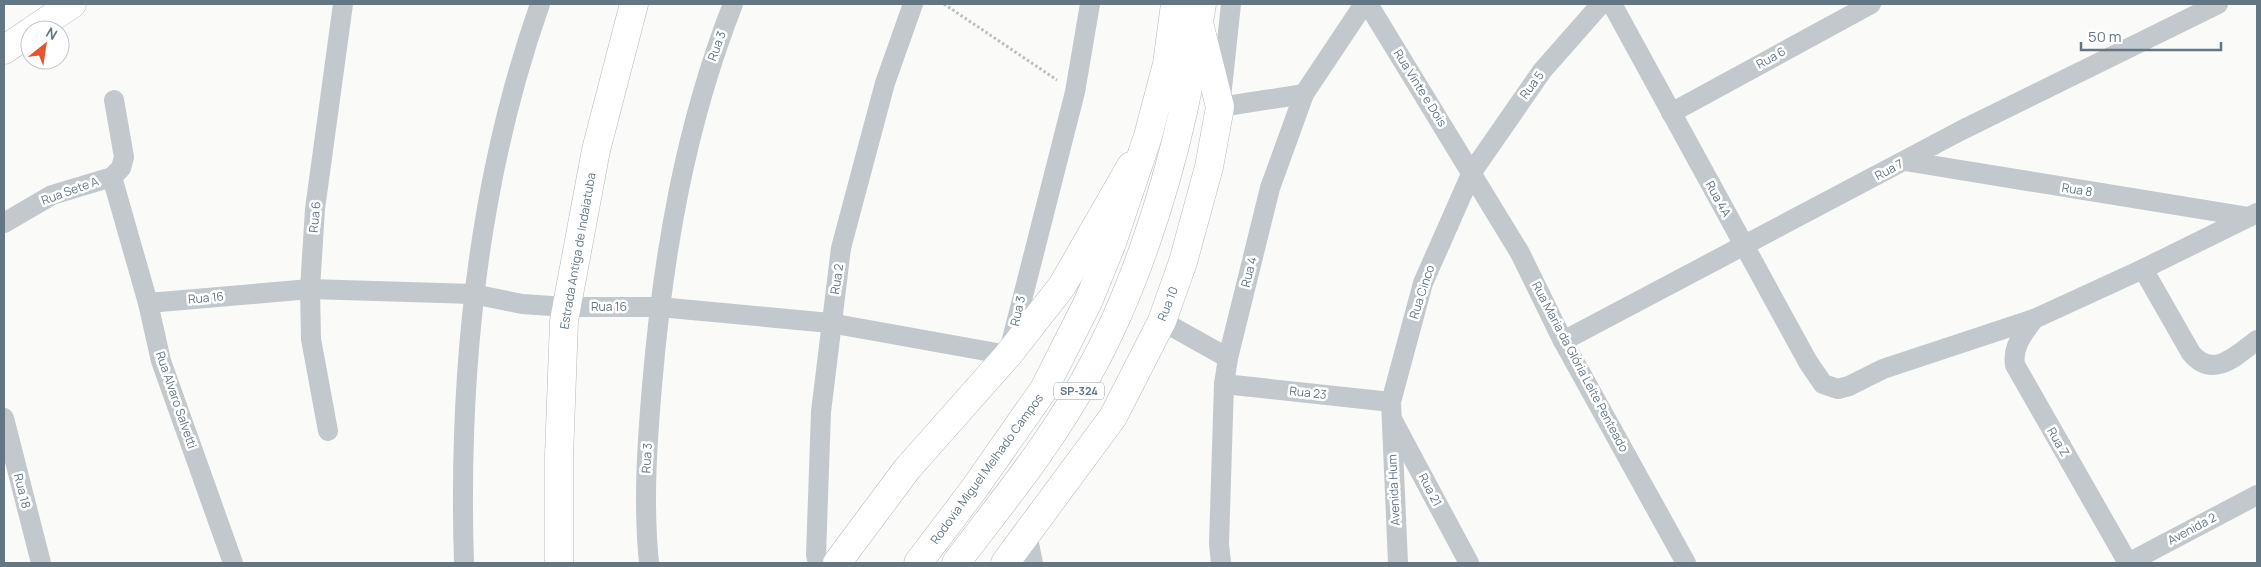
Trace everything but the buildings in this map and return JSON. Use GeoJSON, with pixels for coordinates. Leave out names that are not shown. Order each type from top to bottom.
{"type":"FeatureCollection","features":[{"type":"Feature","properties":{"kind":"main road"},"geometry":{"type":"LineString","coordinates":[[48,20],[72,4]]}},
{"type":"Feature","properties":{"kind":"main road","name":"Estrada Antiga de Indaiatuba"},"geometry":{"type":"LineString","coordinates":[[559,563],[559,438],[566,307],[596,150],[634,4]]}},
{"type":"Feature","properties":{"kind":"main road","name":"Rodovia Miguel Melhado Campos"},"geometry":{"type":"LineString","coordinates":[[918,563],[974,490],[1044,389],[1088,302],[1112,244],[1148,136],[1167,64],[1175,4]]}},
{"type":"Feature","properties":{"kind":"main road"},"geometry":{"type":"LineString","coordinates":[[1200,13],[1220,107]]}},
{"type":"Feature","properties":{"kind":"main road","name":"SP-324"},"geometry":{"type":"LineString","coordinates":[[956,563],[1034,460],[1065,414],[1089,373],[1116,316],[1149,231],[1170,166],[1183,111],[1200,13]]}},
{"type":"Feature","properties":{"kind":"main road"},"geometry":{"type":"LineString","coordinates":[[4,50],[20,39]]}},
{"type":"Feature","properties":{"kind":"main road","name":"Rua 10"},"geometry":{"type":"LineString","coordinates":[[1005,563],[1113,417],[1162,321],[1183,262],[1200,204],[1220,107]]}},
{"type":"Feature","properties":{"kind":"main road"},"geometry":{"type":"LineString","coordinates":[[1008,355],[1062,286],[1148,136]]}},
{"type":"Feature","properties":{"kind":"main road","name":"Rua 3"},"geometry":{"type":"LineString","coordinates":[[837,563],[908,469],[1008,355]]}},
{"type":"Feature","properties":{"kind":"street","name":"Rua 6"},"geometry":{"type":"LineString","coordinates":[[328,431],[311,339],[310,289],[315,209],[343,4]]}},
{"type":"Feature","properties":{"kind":"street"},"geometry":{"type":"LineString","coordinates":[[464,563],[463,429],[473,294],[485,213],[512,92],[540,4]]}},
{"type":"Feature","properties":{"kind":"street","name":"Rua 3"},"geometry":{"type":"LineString","coordinates":[[649,563],[646,470],[659,307],[672,221],[688,148],[712,59],[734,4]]}},
{"type":"Feature","properties":{"kind":"street","name":"Rua 2"},"geometry":{"type":"LineString","coordinates":[[818,563],[816,555],[821,412],[830,323],[841,248],[885,83],[913,4]]}},
{"type":"Feature","properties":{"kind":"street","name":"Rua 3"},"geometry":{"type":"LineString","coordinates":[[1008,355],[1075,92],[1090,4]]}},
{"type":"Feature","properties":{"kind":"street","name":"Rua 10"},"geometry":{"type":"LineString","coordinates":[[1220,107],[1231,4]]}},
{"type":"Feature","properties":{"kind":"street","name":"Rua 4"},"geometry":{"type":"LineString","coordinates":[[1221,563],[1218,544],[1224,384],[1228,358],[1270,188],[1304,94],[1366,4]]}},
{"type":"Feature","properties":{"kind":"street","name":"Rua Vinte e Dois"},"geometry":{"type":"LineString","coordinates":[[1366,4],[1472,172]]}},
{"type":"Feature","properties":{"kind":"street","name":"Rua 5"},"geometry":{"type":"LineString","coordinates":[[1472,172],[1542,71],[1601,4]]}},
{"type":"Feature","properties":{"kind":"street","name":"Rua 4A"},"geometry":{"type":"LineString","coordinates":[[1612,4],[1813,371],[1823,384],[1831,387]]}},
{"type":"Feature","properties":{"kind":"street","name":"Rua 6"},"geometry":{"type":"LineString","coordinates":[[1671,113],[1871,4]]}},
{"type":"Feature","properties":{"kind":"street","name":"Rua 7"},"geometry":{"type":"LineString","coordinates":[[1563,341],[1962,130],[2218,4]]}},
{"type":"Feature","properties":{"kind":"street"},"geometry":{"type":"LineString","coordinates":[[1220,107],[1304,94]]}},
{"type":"Feature","properties":{"kind":"street"},"geometry":{"type":"LineString","coordinates":[[112,176],[121,168],[124,157],[114,100]]}},
{"type":"Feature","properties":{"kind":"street","name":"Rua 8"},"geometry":{"type":"LineString","coordinates":[[1905,161],[2253,215]]}},
{"type":"Feature","properties":{"kind":"street","name":"Rua Maria da Glória Leite Penteado"},"geometry":{"type":"LineString","coordinates":[[1472,172],[1520,252],[1563,341],[1686,563]]}},
{"type":"Feature","properties":{"kind":"street","name":"Rua Cinco"},"geometry":{"type":"LineString","coordinates":[[1391,410],[1423,283],[1472,172]]}},
{"type":"Feature","properties":{"kind":"street","name":"Rua Sete A"},"geometry":{"type":"LineString","coordinates":[[4,223],[52,195],[112,176]]}},
{"type":"Feature","properties":{"kind":"street","name":"Rua Alvaro Salvetti"},"geometry":{"type":"LineString","coordinates":[[112,176],[148,303],[161,361],[233,563]]}},
{"type":"Feature","properties":{"kind":"street","name":"Rua 8"},"geometry":{"type":"LineString","coordinates":[[1831,387],[1838,389],[1849,386],[1883,369],[2034,319],[2143,269],[2253,215]]}},
{"type":"Feature","properties":{"kind":"street"},"geometry":{"type":"LineString","coordinates":[[2143,269],[2191,353],[2201,362],[2214,365],[2223,364],[2257,340]]}},
{"type":"Feature","properties":{"kind":"street","name":"Rua 16"},"geometry":{"type":"LineString","coordinates":[[148,303],[310,289],[473,294],[522,304],[566,307],[659,307],[830,323],[1008,355]]}},
{"type":"Feature","properties":{"kind":"street","name":"Rua Z"},"geometry":{"type":"LineString","coordinates":[[2034,319],[2016,347],[2015,365],[2128,563]]}},
{"type":"Feature","properties":{"kind":"street"},"geometry":{"type":"LineString","coordinates":[[1162,321],[1228,358]]}},
{"type":"Feature","properties":{"kind":"street","name":"Rua 23"},"geometry":{"type":"LineString","coordinates":[[1224,384],[1391,410]]}},
{"type":"Feature","properties":{"kind":"street","name":"Avenida Hum"},"geometry":{"type":"LineString","coordinates":[[1391,410],[1398,563]]}},
{"type":"Feature","properties":{"kind":"street","name":"Rua 21"},"geometry":{"type":"LineString","coordinates":[[1391,410],[1469,563]]}},
{"type":"Feature","properties":{"kind":"street","name":"Rua 18"},"geometry":{"type":"LineString","coordinates":[[4,418],[41,563]]}},
{"type":"Feature","properties":{"kind":"street","name":"Avenida 2"},"geometry":{"type":"LineString","coordinates":[[2128,563],[2257,495]]}},
{"type":"Feature","properties":{"kind":"street"},"geometry":{"type":"LineString","coordinates":[[1027,534],[1033,563]]}},
{"type":"Feature","properties":{"kind":"path"},"geometry":{"type":"LineString","coordinates":[[944,4],[1075,92]]}}]}
